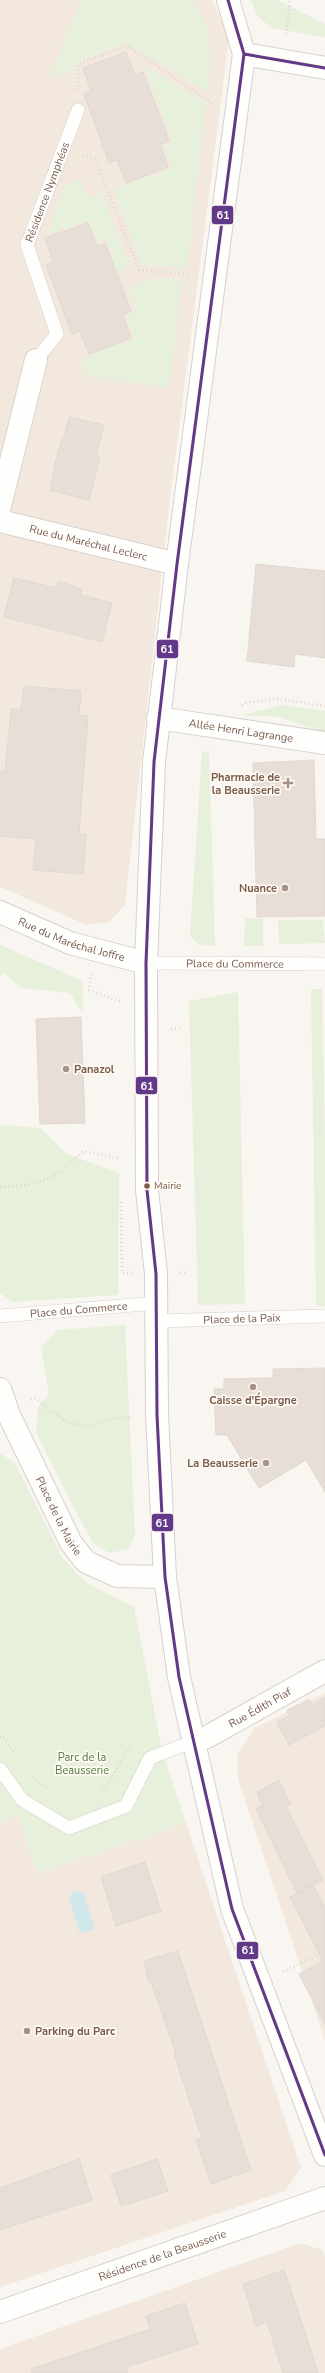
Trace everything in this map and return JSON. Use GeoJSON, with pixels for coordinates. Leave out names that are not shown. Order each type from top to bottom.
{"type":"FeatureCollection","features":[{"type":"Feature","properties":{"kind":"street"},"geometry":{"type":"LineString","coordinates":[[228,0],[244,54],[177,564],[154,762],[146,963],[147,1190],[156,1274],[158,1312],[157,1415],[165,1577],[179,1677],[232,1909],[325,2155]]}},
{"type":"Feature","properties":{"kind":"street"},"geometry":{"type":"LineString","coordinates":[[244,54],[325,68]]}},
{"type":"Feature","properties":{"kind":"street"},"geometry":{"type":"LineString","coordinates":[[0,506],[36,360]]}},
{"type":"Feature","properties":{"kind":"street","name":"Rue du Maréchal Leclerc"},"geometry":{"type":"LineString","coordinates":[[0,522],[177,564]]}},
{"type":"Feature","properties":{"kind":"street","name":"Allée Henri Lagrange"},"geometry":{"type":"LineString","coordinates":[[158,718],[325,743]]}},
{"type":"Feature","properties":{"kind":"street","name":"Rue du Maréchal Joffre"},"geometry":{"type":"LineString","coordinates":[[0,912],[70,943],[146,963]]}},
{"type":"Feature","properties":{"kind":"street","name":"Place de la Mairie"},"geometry":{"type":"LineString","coordinates":[[0,1389],[5,1417],[70,1543],[86,1562],[117,1576],[165,1577]]}},
{"type":"Feature","properties":{"kind":"street","name":"Rue Édith Piaf"},"geometry":{"type":"LineString","coordinates":[[194,1741],[207,1737],[325,1672]]}},
{"type":"Feature","properties":{"kind":"street","name":"Résidence de la Beausserie"},"geometry":{"type":"LineString","coordinates":[[0,2312],[325,2198]]}},
{"type":"Feature","properties":{"kind":"lane","name":"Résidence Nymphéas"},"geometry":{"type":"LineString","coordinates":[[36,360],[57,334],[27,245],[78,110]]}},
{"type":"Feature","properties":{"kind":"lane","name":"Place du Commerce"},"geometry":{"type":"LineString","coordinates":[[146,963],[325,964]]}},
{"type":"Feature","properties":{"kind":"lane","name":"Place du Commerce"},"geometry":{"type":"LineString","coordinates":[[0,1316],[158,1312]]}},
{"type":"Feature","properties":{"kind":"lane","name":"Place de la Paix"},"geometry":{"type":"LineString","coordinates":[[158,1312],[278,1318],[325,1316]]}},
{"type":"Feature","properties":{"kind":"lane"},"geometry":{"type":"LineString","coordinates":[[0,1769],[22,1800],[69,1828],[126,1806],[150,1758],[194,1741]]}},
{"type":"Feature","properties":{"kind":"path"},"geometry":{"type":"LineString","coordinates":[[286,34],[290,0]]}},
{"type":"Feature","properties":{"kind":"path"},"geometry":{"type":"LineString","coordinates":[[78,110],[78,64],[127,46],[214,104]]}},
{"type":"Feature","properties":{"kind":"path"},"geometry":{"type":"LineString","coordinates":[[64,148],[95,160],[139,270],[178,273]]}},
{"type":"Feature","properties":{"kind":"path"},"geometry":{"type":"LineString","coordinates":[[222,728],[244,703],[278,699],[325,706]]}},
{"type":"Feature","properties":{"kind":"path"},"geometry":{"type":"LineString","coordinates":[[95,950],[89,990],[120,1000],[121,1007]]}},
{"type":"Feature","properties":{"kind":"path"},"geometry":{"type":"LineString","coordinates":[[0,1187],[28,1186],[54,1177],[84,1151],[120,1157],[120,1165]]}},
{"type":"Feature","properties":{"kind":"path"},"geometry":{"type":"LineString","coordinates":[[121,1196],[122,1273],[156,1274],[188,1272]]}},
{"type":"Feature","properties":{"kind":"path"},"geometry":{"type":"LineString","coordinates":[[5,1417],[34,1398],[68,1423],[89,1426],[113,1419],[157,1415]]}},
{"type":"Feature","properties":{"kind":"path"},"geometry":{"type":"LineString","coordinates":[[0,1737],[3,1737],[17,1756]]}},
{"type":"Feature","properties":{"kind":"path"},"geometry":{"type":"LineString","coordinates":[[98,1794],[108,1786],[121,1758],[134,1742],[146,1744],[150,1758]]}},
{"type":"Feature","properties":{"kind":"path"},"geometry":{"type":"LineString","coordinates":[[30,1775],[48,1790]]}},
{"type":"Feature","properties":{"kind":"path"},"geometry":{"type":"LineString","coordinates":[[260,1984],[325,1951]]}},
{"type":"Feature","properties":{"kind":"shaded area"},"geometry":{"type":"Polygon","coordinates":[[[0,0],[212,0],[229,38],[170,499],[125,905],[109,922],[87,925],[0,887],[0,0]]]}},
{"type":"Feature","properties":{"kind":"shaded area"},"geometry":{"type":"Polygon","coordinates":[[[325,1693],[325,2040],[238,1779],[237,1754],[255,1728],[325,1693]]]}},
{"type":"Feature","properties":{"kind":"shaded area"},"geometry":{"type":"Polygon","coordinates":[[[18,1814],[37,1873],[186,1823],[301,2168],[285,2191],[0,2287],[0,1822],[18,1814]]]}},
{"type":"Feature","properties":{"kind":"shaded area"},"geometry":{"type":"Polygon","coordinates":[[[301,2243],[322,2250],[325,2256],[325,2373],[0,2373],[0,2349],[301,2243]]]}},
{"type":"Feature","properties":{"kind":"green space"},"geometry":{"type":"Polygon","coordinates":[[[81,0],[189,0],[198,8],[204,19],[207,30],[210,55],[209,93],[127,43],[77,62],[73,71],[49,79],[81,0]]]}},
{"type":"Feature","properties":{"kind":"green space"},"geometry":{"type":"Polygon","coordinates":[[[251,0],[278,0],[325,24],[325,37],[271,28],[257,15],[251,0]]]}},
{"type":"Feature","properties":{"kind":"green space"},"geometry":{"type":"Polygon","coordinates":[[[144,65],[206,103],[187,268],[141,264],[114,189],[172,168],[164,145],[173,142],[144,65]]]}},
{"type":"Feature","properties":{"kind":"green space"},"geometry":{"type":"Polygon","coordinates":[[[80,179],[88,197],[101,192],[130,267],[117,272],[106,239],[98,242],[88,220],[48,235],[58,200],[67,184],[80,179]]]}},
{"type":"Feature","properties":{"kind":"green space"},"geometry":{"type":"Polygon","coordinates":[[[156,278],[182,279],[169,388],[87,376],[80,359],[134,338],[126,317],[137,309],[128,287],[156,278]]]}},
{"type":"Feature","properties":{"kind":"green space"},"geometry":{"type":"Polygon","coordinates":[[[283,705],[325,711],[325,732],[278,717],[242,715],[283,705]]]}},
{"type":"Feature","properties":{"kind":"green space"},"geometry":{"type":"Polygon","coordinates":[[[209,751],[215,946],[199,945],[190,935],[202,752],[209,751]]]}},
{"type":"Feature","properties":{"kind":"green space"},"geometry":{"type":"Polygon","coordinates":[[[245,918],[263,919],[263,946],[244,946],[245,918]]]}},
{"type":"Feature","properties":{"kind":"green space"},"geometry":{"type":"Polygon","coordinates":[[[278,920],[323,920],[325,943],[279,944],[278,920]]]}},
{"type":"Feature","properties":{"kind":"green space"},"geometry":{"type":"Polygon","coordinates":[[[0,945],[83,981],[83,1014],[70,993],[21,988],[5,973],[0,976],[0,945]]]}},
{"type":"Feature","properties":{"kind":"green space"},"geometry":{"type":"Polygon","coordinates":[[[311,989],[322,989],[325,1141],[325,1306],[316,1305],[311,989]]]}},
{"type":"Feature","properties":{"kind":"green space"},"geometry":{"type":"Polygon","coordinates":[[[238,992],[245,1304],[198,1305],[189,1001],[238,992]]]}},
{"type":"Feature","properties":{"kind":"green space"},"geometry":{"type":"Polygon","coordinates":[[[0,1125],[41,1128],[67,1154],[119,1173],[118,1295],[12,1302],[0,1293],[0,1125]]]}},
{"type":"Feature","properties":{"kind":"green space"},"geometry":{"type":"Polygon","coordinates":[[[125,1325],[135,1536],[128,1549],[109,1553],[92,1542],[36,1433],[38,1407],[49,1394],[41,1347],[57,1330],[125,1325]]]}},
{"type":"Feature","properties":{"kind":"green space","name":"Parc de la Beausserie"},"geometry":{"type":"Polygon","coordinates":[[[0,1453],[15,1463],[62,1557],[85,1582],[134,1607],[162,1750],[186,1823],[37,1873],[18,1814],[0,1822],[0,1453]]]}},
{"type":"Feature","properties":{"kind":"water"},"geometry":{"type":"Polygon","coordinates":[[[74,1890],[84,1894],[95,1929],[80,1933],[69,1899],[74,1890]]]}},
{"type":"Feature","properties":{"kind":"building"},"geometry":{"type":"Polygon","coordinates":[[[126,52],[135,75],[143,72],[169,141],[160,144],[168,167],[126,183],[117,160],[109,163],[84,94],[91,91],[83,68],[126,52]]]}},
{"type":"Feature","properties":{"kind":"building"},"geometry":{"type":"Polygon","coordinates":[[[88,223],[97,246],[105,243],[131,311],[123,315],[131,338],[89,354],[80,331],[72,334],[46,265],[53,262],[45,238],[88,223]]]}},
{"type":"Feature","properties":{"kind":"building"},"geometry":{"type":"Polygon","coordinates":[[[69,417],[104,425],[96,457],[100,457],[89,500],[50,490],[56,460],[62,438],[64,438],[69,417]]]}},
{"type":"Feature","properties":{"kind":"building"},"geometry":{"type":"Polygon","coordinates":[[[256,564],[325,571],[325,658],[295,654],[294,667],[247,661],[256,564]]]}},
{"type":"Feature","properties":{"kind":"building"},"geometry":{"type":"Polygon","coordinates":[[[14,578],[56,588],[58,581],[82,589],[81,595],[112,603],[102,642],[4,617],[14,578]]]}},
{"type":"Feature","properties":{"kind":"building"},"geometry":{"type":"Polygon","coordinates":[[[24,686],[81,691],[79,715],[88,716],[79,834],[86,834],[83,874],[33,870],[36,839],[0,836],[0,772],[5,772],[11,709],[21,710],[24,686]]]}},
{"type":"Feature","properties":{"kind":"building"},"geometry":{"type":"Polygon","coordinates":[[[314,760],[316,839],[325,839],[325,916],[257,917],[253,763],[314,760]]]}},
{"type":"Feature","properties":{"kind":"building"},"geometry":{"type":"Polygon","coordinates":[[[81,1017],[85,1123],[40,1124],[36,1019],[81,1017]]]}},
{"type":"Feature","properties":{"kind":"building"},"geometry":{"type":"Polygon","coordinates":[[[325,1368],[325,1492],[306,1460],[259,1488],[227,1435],[216,1435],[214,1389],[224,1389],[224,1379],[273,1378],[273,1369],[325,1368]]]}},
{"type":"Feature","properties":{"kind":"building"},"geometry":{"type":"Polygon","coordinates":[[[325,1697],[325,1726],[289,1745],[277,1722],[289,1716],[287,1710],[309,1699],[312,1705],[325,1697]]]}},
{"type":"Feature","properties":{"kind":"building"},"geometry":{"type":"Polygon","coordinates":[[[279,1780],[290,1804],[286,1807],[323,1880],[297,1893],[256,1809],[262,1805],[257,1792],[279,1780]]]}},
{"type":"Feature","properties":{"kind":"building"},"geometry":{"type":"Polygon","coordinates":[[[145,1862],[161,1911],[116,1926],[101,1877],[145,1862]]]}},
{"type":"Feature","properties":{"kind":"building"},"geometry":{"type":"Polygon","coordinates":[[[313,1885],[325,1907],[325,2024],[299,1974],[323,1961],[290,1897],[313,1885]]]}},
{"type":"Feature","properties":{"kind":"building"},"geometry":{"type":"Polygon","coordinates":[[[178,1951],[251,2170],[211,2184],[196,2140],[202,2138],[174,2054],[176,2054],[151,1982],[149,1983],[144,1961],[178,1951]]]}},
{"type":"Feature","properties":{"kind":"building"},"geometry":{"type":"Polygon","coordinates":[[[79,2159],[92,2200],[0,2230],[0,2188],[79,2159]]]}},
{"type":"Feature","properties":{"kind":"building"},"geometry":{"type":"Polygon","coordinates":[[[157,2159],[168,2191],[121,2206],[111,2175],[157,2159]]]}},
{"type":"Feature","properties":{"kind":"building"},"geometry":{"type":"Polygon","coordinates":[[[284,2270],[318,2373],[283,2373],[267,2322],[256,2326],[243,2284],[284,2270]]]}},
{"type":"Feature","properties":{"kind":"building"},"geometry":{"type":"Polygon","coordinates":[[[185,2303],[198,2344],[126,2367],[128,2373],[32,2373],[31,2369],[150,2329],[146,2316],[185,2303]]]}},
{"type":"Feature","properties":{"kind":"transit line","name":"61"},"geometry":{"type":"LineString","coordinates":[[228,0],[244,54],[177,564],[154,762],[146,963],[147,1190],[156,1274],[157,1415],[165,1577],[179,1677],[232,1909],[325,2155]]}},
{"type":"Feature","properties":{"kind":"transit line","name":"61"},"geometry":{"type":"LineString","coordinates":[[244,54],[325,68]]}},
{"type":"Feature","properties":{"kind":"place","name":"Pharmacie de la Beausserie"},"geometry":{"type":"Point","coordinates":[288,783]}},
{"type":"Feature","properties":{"kind":"place","name":"Nuance"},"geometry":{"type":"Point","coordinates":[285,888]}},
{"type":"Feature","properties":{"kind":"place","name":"Panazol"},"geometry":{"type":"Point","coordinates":[66,1069]}},
{"type":"Feature","properties":{"kind":"place","name":"Mairie"},"geometry":{"type":"Point","coordinates":[147,1186]}},
{"type":"Feature","properties":{"kind":"place","name":"Caisse d'Épargne"},"geometry":{"type":"Point","coordinates":[253,1387]}},
{"type":"Feature","properties":{"kind":"place","name":"La Beausserie"},"geometry":{"type":"Point","coordinates":[266,1463]}},
{"type":"Feature","properties":{"kind":"place","name":"Parking du Parc"},"geometry":{"type":"Point","coordinates":[27,2031]}}]}
